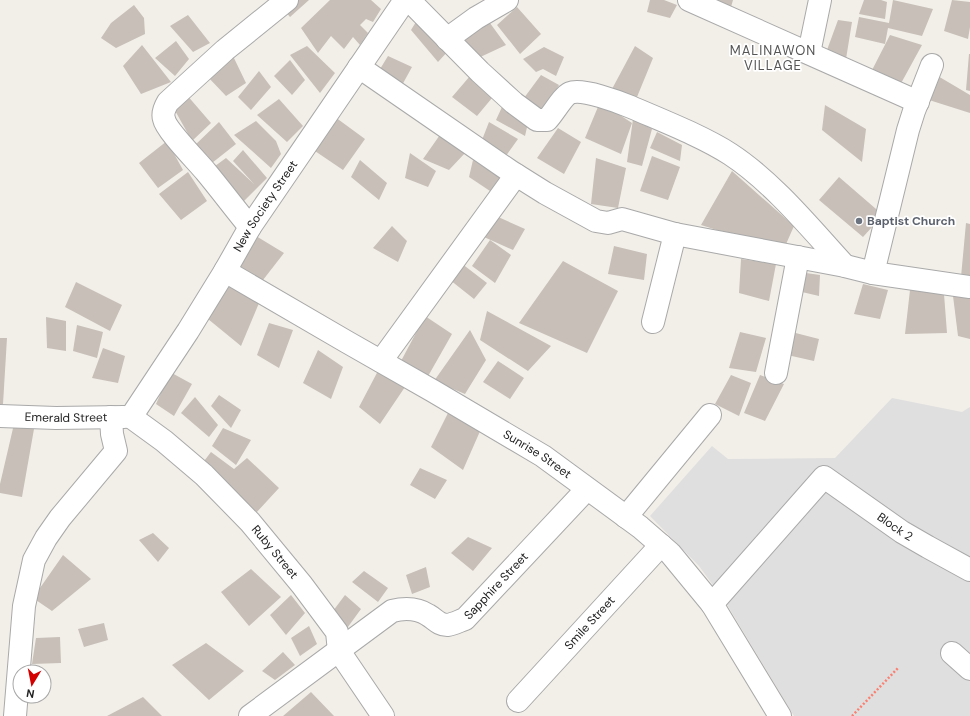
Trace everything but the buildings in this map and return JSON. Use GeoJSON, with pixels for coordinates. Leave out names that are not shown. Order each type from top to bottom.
{"type":"FeatureCollection","features":[{"type":"Feature","properties":{"kind":"street"},"geometry":{"type":"LineString","coordinates":[[250,227],[169,128],[164,120],[164,114],[168,102],[225,50],[287,0]]}},
{"type":"Feature","properties":{"kind":"street","name":"New Society Street"},"geometry":{"type":"LineString","coordinates":[[121,417],[188,331],[250,227],[405,0]]}},
{"type":"Feature","properties":{"kind":"street"},"geometry":{"type":"LineString","coordinates":[[409,0],[447,39],[514,103],[537,120],[547,120],[567,94],[576,91],[623,103],[670,124],[729,154],[750,169],[780,197],[845,266]]}},
{"type":"Feature","properties":{"kind":"street"},"geometry":{"type":"LineString","coordinates":[[447,39],[476,18],[507,0]]}},
{"type":"Feature","properties":{"kind":"street"},"geometry":{"type":"LineString","coordinates":[[689,0],[918,102]]}},
{"type":"Feature","properties":{"kind":"street"},"geometry":{"type":"LineString","coordinates":[[809,53],[820,0]]}},
{"type":"Feature","properties":{"kind":"street"},"geometry":{"type":"LineString","coordinates":[[873,273],[908,130],[932,65]]}},
{"type":"Feature","properties":{"kind":"street"},"geometry":{"type":"LineString","coordinates":[[359,67],[516,175],[596,221],[608,223],[622,219],[674,234],[845,266],[873,273],[970,286]]}},
{"type":"Feature","properties":{"kind":"street"},"geometry":{"type":"LineString","coordinates":[[381,362],[516,175]]}},
{"type":"Feature","properties":{"kind":"street"},"geometry":{"type":"LineString","coordinates":[[653,322],[674,234]]}},
{"type":"Feature","properties":{"kind":"street"},"geometry":{"type":"LineString","coordinates":[[776,372],[798,257]]}},
{"type":"Feature","properties":{"kind":"street","name":"Sunrise Street"},"geometry":{"type":"LineString","coordinates":[[225,271],[543,456],[626,517],[661,545],[670,553],[712,604],[780,716]]}},
{"type":"Feature","properties":{"kind":"street"},"geometry":{"type":"LineString","coordinates":[[626,517],[710,415]]}},
{"type":"Feature","properties":{"kind":"street","name":"Emerald Street"},"geometry":{"type":"LineString","coordinates":[[0,416],[56,418],[121,417]]}},
{"type":"Feature","properties":{"kind":"street"},"geometry":{"type":"LineString","coordinates":[[15,716],[9,688],[34,560],[46,538],[60,518],[116,450],[112,434],[121,417]]}},
{"type":"Feature","properties":{"kind":"street","name":"Ruby Street"},"geometry":{"type":"LineString","coordinates":[[121,417],[164,441],[204,475],[250,522],[307,591],[337,632],[339,651],[383,716]]}},
{"type":"Feature","properties":{"kind":"street","name":"Block 2"},"geometry":{"type":"LineString","coordinates":[[712,604],[824,478],[902,532],[970,570]]}},
{"type":"Feature","properties":{"kind":"street","name":"Sapphire Street"},"geometry":{"type":"LineString","coordinates":[[250,716],[392,611],[403,608],[417,610],[428,614],[437,622],[446,625],[465,619],[587,489]]}},
{"type":"Feature","properties":{"kind":"street","name":"Smile Street"},"geometry":{"type":"LineString","coordinates":[[518,700],[661,545]]}},
{"type":"Feature","properties":{"kind":"street"},"geometry":{"type":"LineString","coordinates":[[952,653],[970,669]]}},
{"type":"Feature","properties":{"kind":"path"},"geometry":{"type":"LineString","coordinates":[[852,716],[898,668]]}},
{"type":"Feature","properties":{"kind":"shaded area"},"geometry":{"type":"Polygon","coordinates":[[[892,398],[962,412],[970,407],[970,716],[794,716],[726,603],[699,566],[650,516],[712,446],[728,459],[835,458],[892,398]]]}},
{"type":"Feature","properties":{"kind":"place","name":"Baptist Church"},"geometry":{"type":"Point","coordinates":[859,221]}},
{"type":"Feature","properties":{"kind":"district","name":"MALINAWON VILLAGE"},"geometry":{"type":"Point","coordinates":[773,58]}}]}
